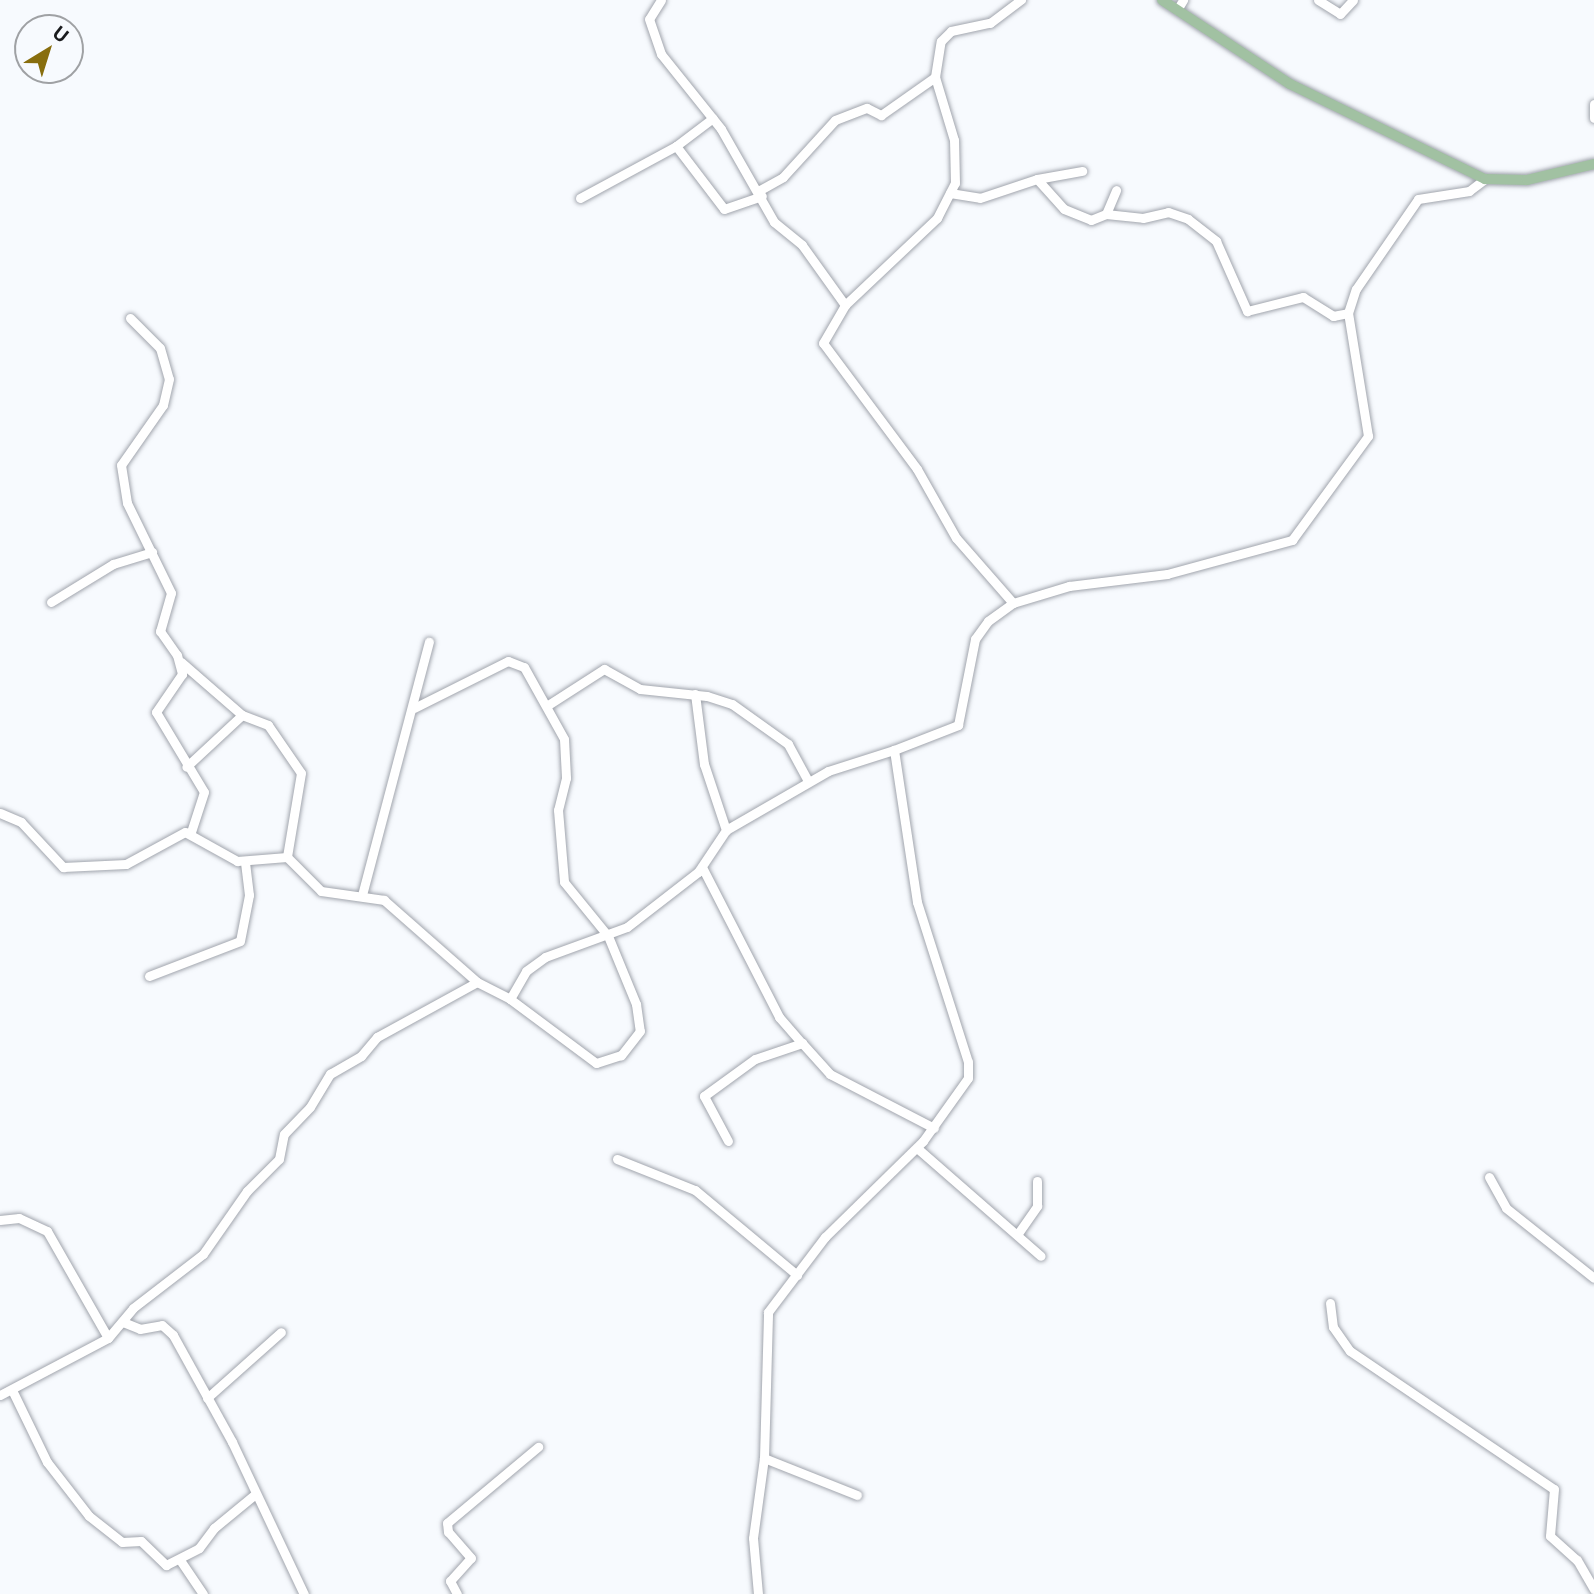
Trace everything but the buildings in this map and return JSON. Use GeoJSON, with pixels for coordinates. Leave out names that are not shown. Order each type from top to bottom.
{"type":"FeatureCollection","features":[{"type":"Feature","properties":{"kind":"main road"},"geometry":{"type":"LineString","coordinates":[[1162,0],[1180,5],[1290,84],[1485,180],[1527,180],[1594,164]]}},
{"type":"Feature","properties":{"kind":"street"},"geometry":{"type":"LineString","coordinates":[[661,0],[649,19],[656,41],[683,88],[713,118],[761,193],[774,222],[802,245],[845,304]]}},
{"type":"Feature","properties":{"kind":"street"},"geometry":{"type":"LineString","coordinates":[[1013,603],[956,538],[917,469],[867,398],[827,355],[824,334],[845,304],[934,222],[950,193],[956,177],[954,140],[934,77],[946,34],[990,23],[1021,0]]}},
{"type":"Feature","properties":{"kind":"street"},"geometry":{"type":"LineString","coordinates":[[1318,0],[1340,14],[1353,0]]}},
{"type":"Feature","properties":{"kind":"street"},"geometry":{"type":"LineString","coordinates":[[676,146],[726,210],[761,193],[783,177],[835,120],[867,108],[881,115],[934,77]]}},
{"type":"Feature","properties":{"kind":"street"},"geometry":{"type":"LineString","coordinates":[[1594,104],[1594,118]]}},
{"type":"Feature","properties":{"kind":"street"},"geometry":{"type":"LineString","coordinates":[[580,198],[676,146],[713,118]]}},
{"type":"Feature","properties":{"kind":"street"},"geometry":{"type":"LineString","coordinates":[[950,193],[980,198],[1037,178],[1082,171]]}},
{"type":"Feature","properties":{"kind":"street"},"geometry":{"type":"LineString","coordinates":[[1037,178],[1064,209],[1091,220],[1106,214],[1143,218],[1168,212],[1188,219],[1216,241],[1247,312],[1303,297],[1333,316],[1348,313]]}},
{"type":"Feature","properties":{"kind":"street"},"geometry":{"type":"LineString","coordinates":[[510,999],[526,971],[545,957],[608,936],[702,867],[726,830],[808,781],[958,725],[975,639],[988,621],[1013,603],[1069,586],[1167,574],[1292,540],[1368,436],[1348,313],[1364,275],[1412,205],[1426,196],[1469,191],[1485,180]]}},
{"type":"Feature","properties":{"kind":"street"},"geometry":{"type":"LineString","coordinates":[[1106,214],[1116,190]]}},
{"type":"Feature","properties":{"kind":"street"},"geometry":{"type":"LineString","coordinates":[[130,318],[160,348],[169,379],[163,405],[121,463],[124,495],[171,593],[160,632],[180,662],[242,715],[268,725],[301,774],[287,857]]}},
{"type":"Feature","properties":{"kind":"street"},"geometry":{"type":"LineString","coordinates":[[51,602],[113,564],[152,552]]}},
{"type":"Feature","properties":{"kind":"street"},"geometry":{"type":"LineString","coordinates":[[362,895],[414,708],[429,642]]}},
{"type":"Feature","properties":{"kind":"street"},"geometry":{"type":"LineString","coordinates":[[287,857],[321,891],[384,900],[477,982],[510,999],[581,1056],[609,1063],[634,1044],[640,1019],[608,936],[564,882],[558,810],[568,758],[548,705],[524,667],[508,661],[414,708]]}},
{"type":"Feature","properties":{"kind":"street"},"geometry":{"type":"LineString","coordinates":[[180,662],[180,680],[156,712],[186,767],[204,792],[191,832]]}},
{"type":"Feature","properties":{"kind":"street"},"geometry":{"type":"LineString","coordinates":[[548,705],[604,668],[640,689],[695,694],[732,704],[788,744],[808,781]]}},
{"type":"Feature","properties":{"kind":"street"},"geometry":{"type":"LineString","coordinates":[[695,694],[704,764],[726,830]]}},
{"type":"Feature","properties":{"kind":"street"},"geometry":{"type":"LineString","coordinates":[[186,767],[242,715]]}},
{"type":"Feature","properties":{"kind":"street"},"geometry":{"type":"LineString","coordinates":[[758,1594],[753,1538],[764,1458],[766,1320],[771,1304],[825,1237],[917,1148],[934,1128],[968,1078],[970,1067],[917,902],[894,750]]}},
{"type":"Feature","properties":{"kind":"street"},"geometry":{"type":"LineString","coordinates":[[0,813],[21,821],[63,867],[126,864],[180,832],[191,832],[216,853],[244,863],[287,857]]}},
{"type":"Feature","properties":{"kind":"street"},"geometry":{"type":"LineString","coordinates":[[149,976],[240,941],[249,895],[244,863]]}},
{"type":"Feature","properties":{"kind":"street"},"geometry":{"type":"LineString","coordinates":[[702,867],[779,1017],[802,1043],[830,1074],[934,1128]]}},
{"type":"Feature","properties":{"kind":"street"},"geometry":{"type":"LineString","coordinates":[[0,1395],[108,1338],[133,1308],[206,1250],[247,1191],[279,1159],[284,1133],[310,1107],[330,1074],[361,1056],[379,1035],[477,982]]}},
{"type":"Feature","properties":{"kind":"street"},"geometry":{"type":"LineString","coordinates":[[728,1141],[704,1096],[755,1059],[802,1043]]}},
{"type":"Feature","properties":{"kind":"street"},"geometry":{"type":"LineString","coordinates":[[917,1148],[984,1209],[1019,1232],[1041,1256]]}},
{"type":"Feature","properties":{"kind":"street"},"geometry":{"type":"LineString","coordinates":[[617,1159],[695,1190],[797,1275]]}},
{"type":"Feature","properties":{"kind":"street"},"geometry":{"type":"LineString","coordinates":[[1489,1177],[1506,1208],[1594,1278]]}},
{"type":"Feature","properties":{"kind":"street"},"geometry":{"type":"LineString","coordinates":[[1019,1232],[1037,1206],[1037,1181]]}},
{"type":"Feature","properties":{"kind":"street"},"geometry":{"type":"LineString","coordinates":[[0,1220],[19,1218],[47,1231],[108,1338]]}},
{"type":"Feature","properties":{"kind":"street"},"geometry":{"type":"LineString","coordinates":[[1330,1303],[1333,1327],[1350,1351],[1554,1489],[1550,1536],[1577,1560],[1594,1590],[1588,1594]]}},
{"type":"Feature","properties":{"kind":"street"},"geometry":{"type":"LineString","coordinates":[[123,1322],[140,1329],[167,1328],[207,1398],[304,1594]]}},
{"type":"Feature","properties":{"kind":"street"},"geometry":{"type":"LineString","coordinates":[[207,1398],[281,1332]]}},
{"type":"Feature","properties":{"kind":"street"},"geometry":{"type":"LineString","coordinates":[[12,1391],[47,1462],[100,1528],[122,1542],[141,1541],[166,1565],[180,1560],[254,1495]]}},
{"type":"Feature","properties":{"kind":"street"},"geometry":{"type":"LineString","coordinates":[[457,1594],[450,1581],[471,1558],[448,1532],[447,1523],[538,1447]]}},
{"type":"Feature","properties":{"kind":"street"},"geometry":{"type":"LineString","coordinates":[[764,1458],[857,1495]]}},
{"type":"Feature","properties":{"kind":"street"},"geometry":{"type":"LineString","coordinates":[[180,1560],[203,1594]]}}]}
